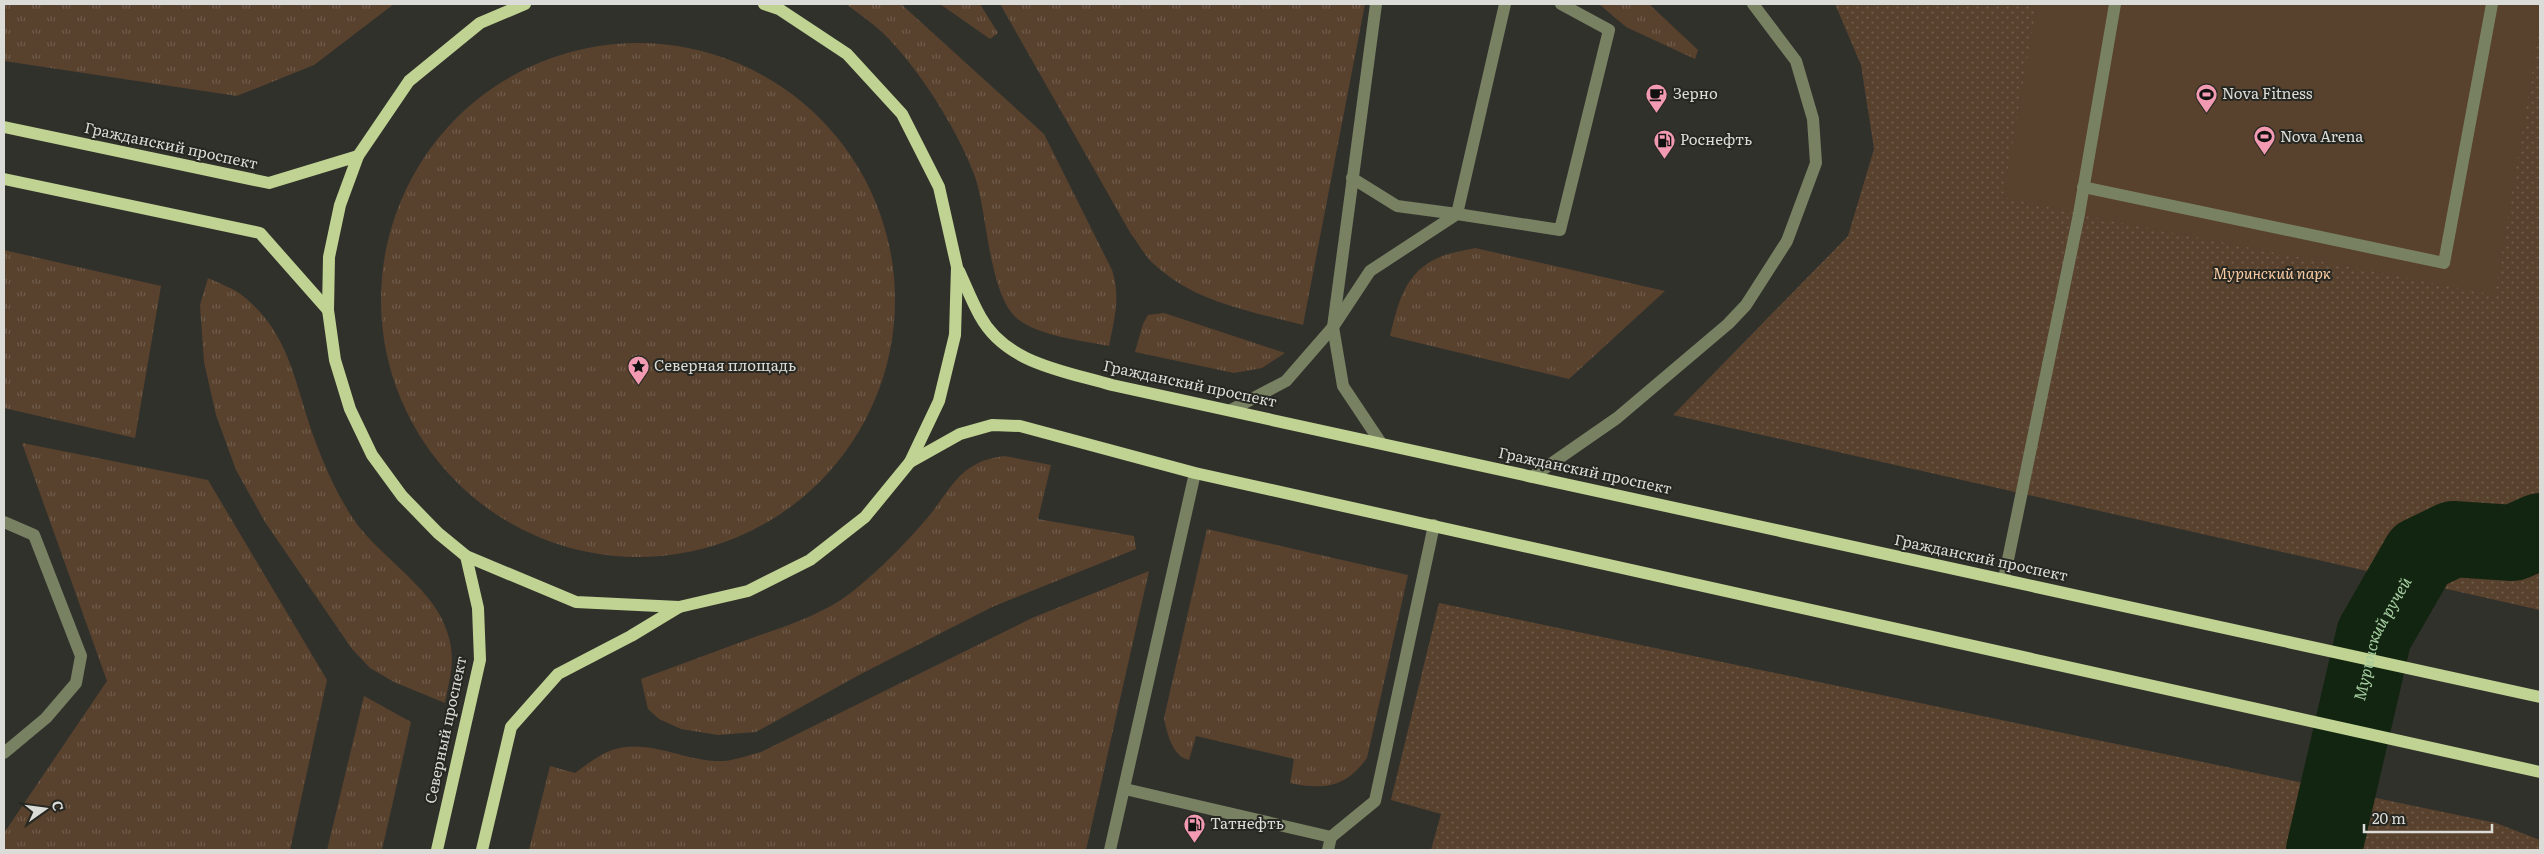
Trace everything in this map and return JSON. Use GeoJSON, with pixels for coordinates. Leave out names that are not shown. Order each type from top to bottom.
{"type":"FeatureCollection","features":[{"type":"Feature","properties":{"kind":"main road"},"geometry":{"type":"LineString","coordinates":[[525,4],[480,23],[409,81],[358,156],[340,205],[330,257],[328,310],[335,360],[350,409],[372,455],[402,496],[438,533],[466,556],[576,602],[679,607],[748,591],[810,560],[865,517],[910,462],[939,401],[955,335],[957,266],[939,187],[902,114],[847,54],[779,6],[764,4]]}},
{"type":"Feature","properties":{"kind":"main road","name":"Гражданский проспект"},"geometry":{"type":"LineString","coordinates":[[4,127],[269,183],[358,156]]}},
{"type":"Feature","properties":{"kind":"main road"},"geometry":{"type":"LineString","coordinates":[[4,179],[260,233],[328,310]]}},
{"type":"Feature","properties":{"kind":"main road","name":"Гражданский проспект"},"geometry":{"type":"LineString","coordinates":[[957,266],[980,318],[1004,346],[1031,361],[1112,385],[2540,697]]}},
{"type":"Feature","properties":{"kind":"main road"},"geometry":{"type":"LineString","coordinates":[[910,462],[960,434],[992,426],[1020,426],[1195,472],[2494,760],[2540,772]]}},
{"type":"Feature","properties":{"kind":"main road","name":"Северный проспект"},"geometry":{"type":"LineString","coordinates":[[437,850],[480,660],[478,608],[466,556]]}},
{"type":"Feature","properties":{"kind":"main road"},"geometry":{"type":"LineString","coordinates":[[482,850],[511,727],[558,674],[631,636],[679,607]]}},
{"type":"Feature","properties":{"kind":"lane"},"geometry":{"type":"LineString","coordinates":[[1376,4],[1333,327],[1343,386],[1381,443]]}},
{"type":"Feature","properties":{"kind":"lane"},"geometry":{"type":"LineString","coordinates":[[1231,410],[1286,381],[1333,327],[1370,271],[1457,214],[1505,4]]}},
{"type":"Feature","properties":{"kind":"lane"},"geometry":{"type":"LineString","coordinates":[[1352,178],[1397,206],[1560,230],[1609,30],[1561,4]]}},
{"type":"Feature","properties":{"kind":"lane"},"geometry":{"type":"LineString","coordinates":[[1532,477],[1617,418],[1728,324],[1746,305],[1787,241],[1816,163],[1813,119],[1796,61],[1754,4]]}},
{"type":"Feature","properties":{"kind":"lane"},"geometry":{"type":"LineString","coordinates":[[2004,579],[2084,187],[2115,4]]}},
{"type":"Feature","properties":{"kind":"lane"},"geometry":{"type":"LineString","coordinates":[[2084,187],[2444,263],[2492,4]]}},
{"type":"Feature","properties":{"kind":"lane"},"geometry":{"type":"LineString","coordinates":[[1110,850],[1195,472]]}},
{"type":"Feature","properties":{"kind":"lane"},"geometry":{"type":"LineString","coordinates":[[4,522],[34,535],[81,656],[76,683],[46,718],[4,753]]}},
{"type":"Feature","properties":{"kind":"lane"},"geometry":{"type":"LineString","coordinates":[[1328,850],[1331,837],[1375,801],[1434,525]]}},
{"type":"Feature","properties":{"kind":"lane"},"geometry":{"type":"LineString","coordinates":[[1125,788],[1331,837]]}},
{"type":"Feature","properties":{"kind":"green space"},"geometry":{"type":"Polygon","coordinates":[[[4,4],[394,4],[314,65],[237,96],[4,61],[4,4]]]}},
{"type":"Feature","properties":{"kind":"green space"},"geometry":{"type":"Polygon","coordinates":[[[846,4],[901,4],[1044,134],[1112,270],[1115,280],[1116,299],[1115,318],[1109,346],[1062,337],[1038,330],[1019,320],[1009,309],[1001,293],[995,273],[979,190],[974,174],[957,137],[935,98],[896,46],[869,21],[846,4]]]}},
{"type":"Feature","properties":{"kind":"green space"},"geometry":{"type":"Polygon","coordinates":[[[940,4],[980,4],[998,33],[990,39],[940,4]]]}},
{"type":"Feature","properties":{"kind":"green space"},"geometry":{"type":"Polygon","coordinates":[[[1000,4],[1365,4],[1303,325],[1244,310],[1206,297],[1171,278],[1151,262],[1131,234],[1000,4]]]}},
{"type":"Feature","properties":{"kind":"green space"},"geometry":{"type":"Polygon","coordinates":[[[1599,4],[1649,4],[1698,50],[1695,59],[1626,27],[1599,4]]]}},
{"type":"Feature","properties":{"kind":"green space","name":"Муринский парк"},"geometry":{"type":"Polygon","coordinates":[[[1835,4],[2540,4],[2540,610],[1673,415],[1848,236],[1874,149],[1861,65],[1835,4]]]}},
{"type":"Feature","properties":{"kind":"green space","name":"Nova Arena"},"geometry":{"type":"Polygon","coordinates":[[[2037,4],[2540,4],[2540,25],[2495,295],[2112,221],[2003,197],[2037,4]]]}},
{"type":"Feature","properties":{"kind":"green space"},"geometry":{"type":"Polygon","coordinates":[[[638,43],[688,48],[736,62],[781,86],[820,118],[852,157],[876,202],[890,250],[895,300],[890,350],[876,398],[852,443],[820,482],[781,514],[736,538],[688,552],[638,557],[588,552],[540,538],[495,514],[456,482],[424,443],[400,398],[386,350],[381,300],[386,250],[400,202],[424,157],[456,118],[495,86],[540,62],[588,48],[638,43]]]}},
{"type":"Feature","properties":{"kind":"green space"},"geometry":{"type":"Polygon","coordinates":[[[1475,248],[1665,291],[1569,379],[1390,336],[1400,300],[1411,279],[1428,263],[1444,255],[1475,248]]]}},
{"type":"Feature","properties":{"kind":"green space"},"geometry":{"type":"Polygon","coordinates":[[[4,250],[161,286],[135,438],[4,408],[4,250]]]}},
{"type":"Feature","properties":{"kind":"green space"},"geometry":{"type":"Polygon","coordinates":[[[208,278],[239,293],[269,323],[288,358],[317,446],[342,500],[364,533],[416,584],[438,611],[449,637],[452,656],[451,673],[445,703],[394,682],[370,668],[352,649],[265,522],[236,470],[216,415],[204,362],[200,305],[208,278]]]}},
{"type":"Feature","properties":{"kind":"green space"},"geometry":{"type":"Polygon","coordinates":[[[1164,313],[1285,353],[1262,368],[1234,373],[1135,352],[1143,324],[1148,315],[1164,313]]]}},
{"type":"Feature","properties":{"kind":"green space"},"geometry":{"type":"Polygon","coordinates":[[[22,443],[208,480],[327,680],[290,850],[4,850],[4,833],[107,681],[22,443]]]}},
{"type":"Feature","properties":{"kind":"green space"},"geometry":{"type":"Polygon","coordinates":[[[1005,456],[1051,465],[1038,519],[1134,536],[1136,549],[992,607],[859,675],[756,732],[718,735],[681,729],[659,719],[648,709],[641,679],[794,623],[834,604],[867,580],[900,548],[965,471],[989,459],[1005,456]]]}},
{"type":"Feature","properties":{"kind":"green space"},"geometry":{"type":"Polygon","coordinates":[[[1207,529],[1408,575],[1367,758],[1359,768],[1342,781],[1324,786],[1290,783],[1294,759],[1196,736],[1189,760],[1183,758],[1174,749],[1164,718],[1207,529]]]}},
{"type":"Feature","properties":{"kind":"green space"},"geometry":{"type":"Polygon","coordinates":[[[1149,571],[1086,850],[529,850],[550,766],[575,773],[607,752],[636,747],[651,748],[694,758],[724,761],[761,752],[1032,618],[1149,571]]]}},
{"type":"Feature","properties":{"kind":"green space"},"geometry":{"type":"Polygon","coordinates":[[[1439,603],[2496,823],[2540,840],[2540,850],[1431,850],[1441,814],[1391,800],[1439,603]]]}},
{"type":"Feature","properties":{"kind":"green space"},"geometry":{"type":"Polygon","coordinates":[[[364,696],[411,722],[382,850],[327,850],[364,696]]]}},
{"type":"Feature","properties":{"kind":"waterway","name":"Муринский ручей"},"geometry":{"type":"LineString","coordinates":[[2324,850],[2374,635],[2420,555],[2453,539],[2513,543],[2540,531]]}},
{"type":"Feature","properties":{"kind":"place","name":"Зерно"},"geometry":{"type":"Point","coordinates":[1657,113]}},
{"type":"Feature","properties":{"kind":"place","name":"Nova Fitness"},"geometry":{"type":"Point","coordinates":[2206,113]}},
{"type":"Feature","properties":{"kind":"place","name":"Nova Arena"},"geometry":{"type":"Point","coordinates":[2264,156]}},
{"type":"Feature","properties":{"kind":"place","name":"Роснефть"},"geometry":{"type":"Point","coordinates":[1664,159]}},
{"type":"Feature","properties":{"kind":"place","name":"Северная площадь"},"geometry":{"type":"Point","coordinates":[638,385]}},
{"type":"Feature","properties":{"kind":"place","name":"Татнефть"},"geometry":{"type":"Point","coordinates":[1194,843]}}]}
